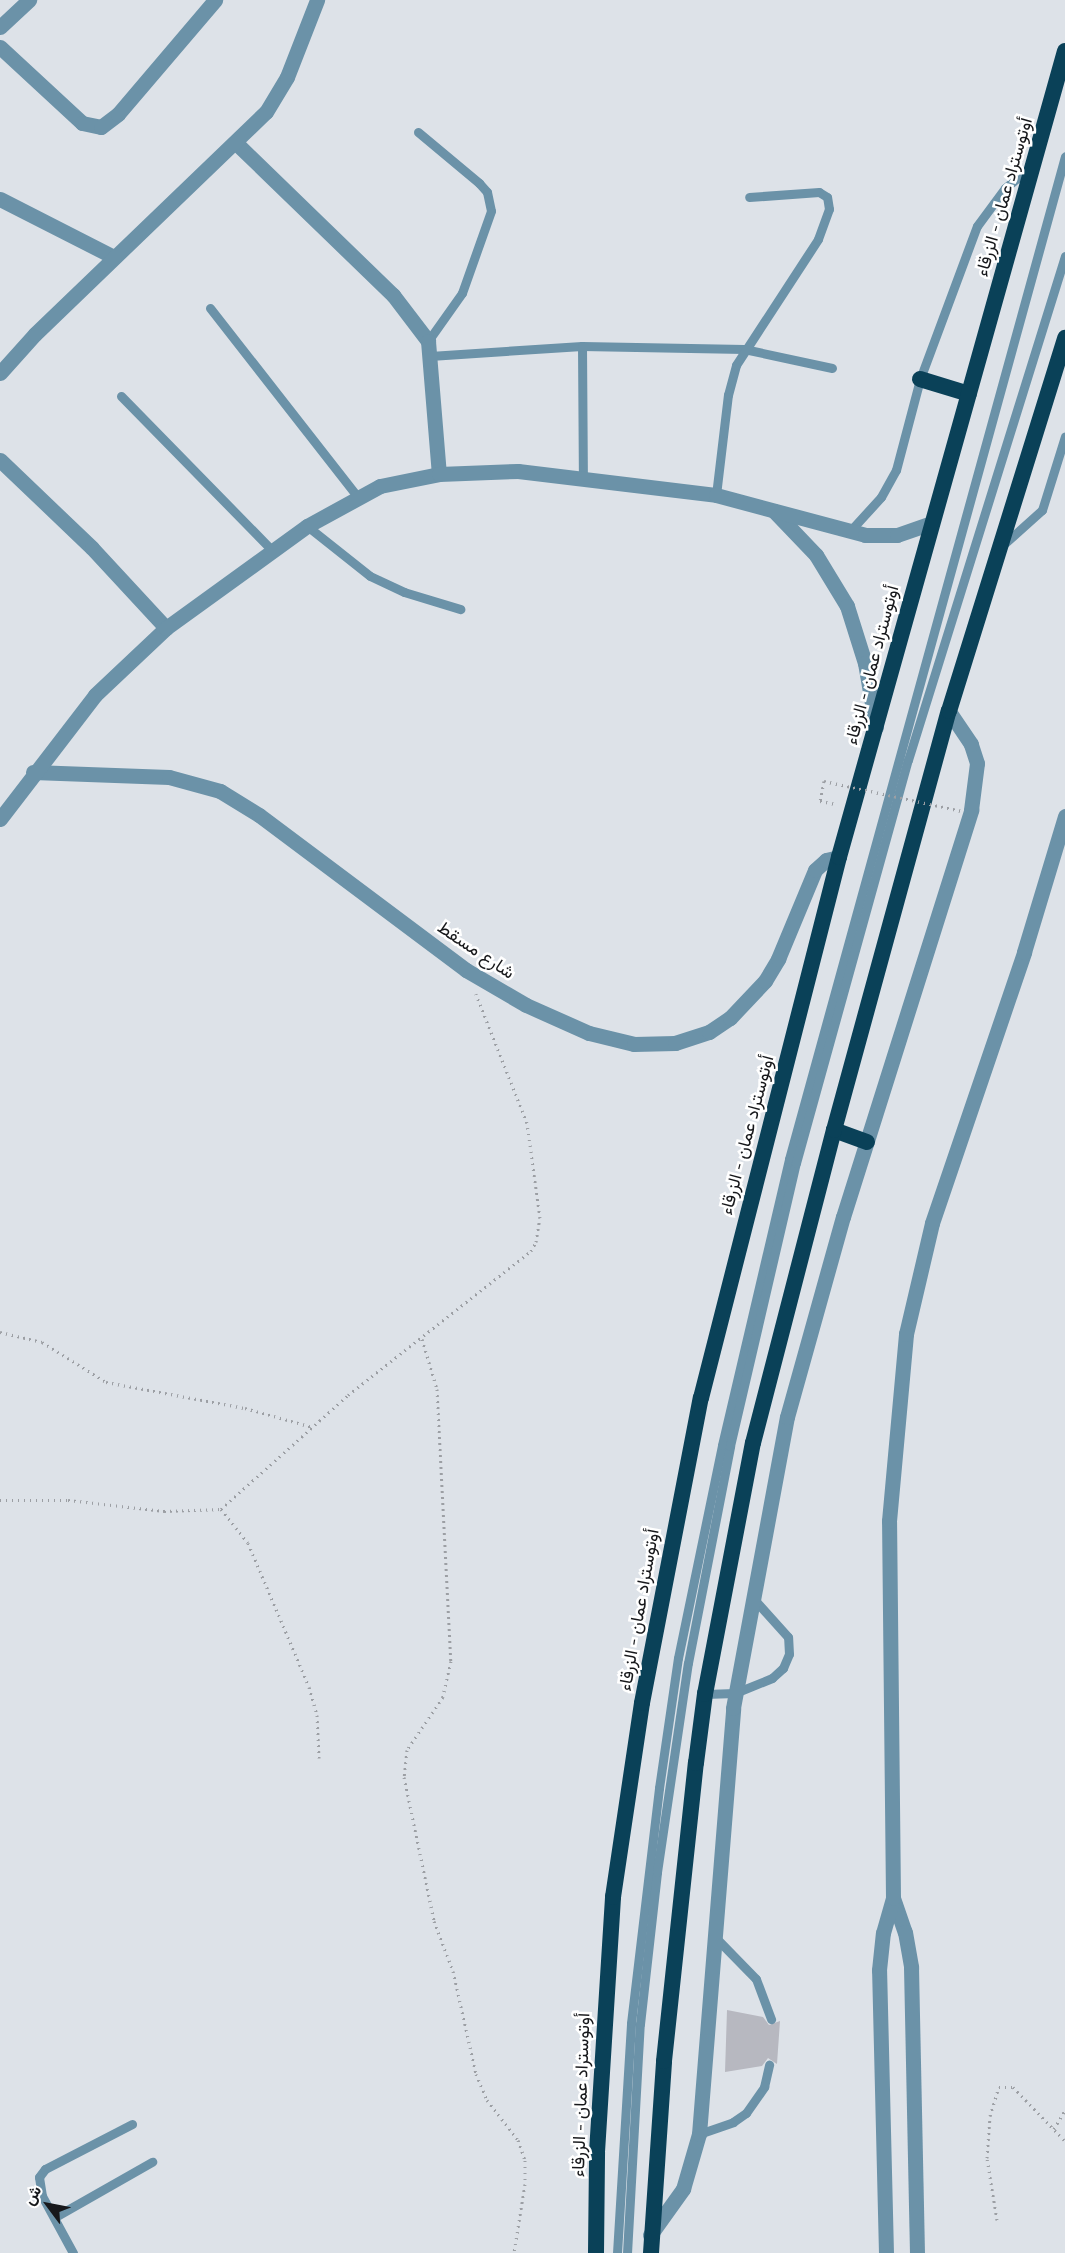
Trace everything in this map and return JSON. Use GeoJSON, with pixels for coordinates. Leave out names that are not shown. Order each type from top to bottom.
{"type":"FeatureCollection","features":[{"type":"Feature","properties":{"kind":"highway","name":"أوتوستراد عمان - الزرقاء"},"geometry":{"type":"LineString","coordinates":[[596,2251],[597,2141],[613,1897],[642,1704],[701,1398],[839,857],[1065,51]]}},
{"type":"Feature","properties":{"kind":"highway"},"geometry":{"type":"LineString","coordinates":[[651,2253],[650,2235],[674,1956],[705,1694],[753,1443],[834,1130],[949,711],[1065,338]]}},
{"type":"Feature","properties":{"kind":"highway"},"geometry":{"type":"LineString","coordinates":[[920,379],[969,393]]}},
{"type":"Feature","properties":{"kind":"highway"},"geometry":{"type":"LineString","coordinates":[[834,1130],[867,1142]]}},
{"type":"Feature","properties":{"kind":"street"},"geometry":{"type":"LineString","coordinates":[[0,27],[29,0]]}},
{"type":"Feature","properties":{"kind":"street"},"geometry":{"type":"LineString","coordinates":[[0,47],[82,123],[101,127],[118,114],[216,0]]}},
{"type":"Feature","properties":{"kind":"street"},"geometry":{"type":"LineString","coordinates":[[0,373],[114,257],[236,143],[278,95],[317,0]]}},
{"type":"Feature","properties":{"kind":"street"},"geometry":{"type":"LineString","coordinates":[[236,143],[393,295],[429,349],[439,474]]}},
{"type":"Feature","properties":{"kind":"street"},"geometry":{"type":"LineString","coordinates":[[0,199],[114,257]]}},
{"type":"Feature","properties":{"kind":"street"},"geometry":{"type":"LineString","coordinates":[[0,460],[92,548],[166,628]]}},
{"type":"Feature","properties":{"kind":"street"},"geometry":{"type":"LineString","coordinates":[[0,819],[33,772],[95,694],[166,628],[307,526],[357,496],[380,486],[439,474],[518,471],[583,477],[716,495],[850,531],[897,535],[932,523]]}},
{"type":"Feature","properties":{"kind":"street"},"geometry":{"type":"LineString","coordinates":[[774,511],[816,555],[847,606],[863,654],[876,727]]}},
{"type":"Feature","properties":{"kind":"street"},"geometry":{"type":"LineString","coordinates":[[650,2235],[683,2189],[699,2134],[713,1935],[735,1694],[787,1417],[867,1142],[965,832],[975,788],[975,753],[949,711]]}},
{"type":"Feature","properties":{"kind":"street","name":"شارع مسقط"},"geometry":{"type":"LineString","coordinates":[[33,772],[169,777],[220,791],[259,815],[466,970],[526,1005],[589,1033],[634,1044],[675,1043],[710,1032],[749,1001],[778,959],[811,876],[826,860],[839,857]]}},
{"type":"Feature","properties":{"kind":"street"},"geometry":{"type":"LineString","coordinates":[[886,2253],[879,1970],[883,1933],[893,1898],[889,1521],[906,1334],[932,1223],[1024,952],[1065,816]]}},
{"type":"Feature","properties":{"kind":"street"},"geometry":{"type":"LineString","coordinates":[[893,1898],[905,1932],[911,1967],[917,2253]]}},
{"type":"Feature","properties":{"kind":"lane"},"geometry":{"type":"LineString","coordinates":[[418,132],[487,192],[491,211],[462,293],[429,349]]}},
{"type":"Feature","properties":{"kind":"lane"},"geometry":{"type":"LineString","coordinates":[[617,2253],[631,2023],[659,1788],[678,1658],[722,1445],[795,1136],[1065,156]]}},
{"type":"Feature","properties":{"kind":"lane"},"geometry":{"type":"LineString","coordinates":[[850,531],[872,510],[889,484],[920,379],[976,226],[1005,188],[1033,165]]}},
{"type":"Feature","properties":{"kind":"lane"},"geometry":{"type":"LineString","coordinates":[[716,495],[728,395],[744,349],[818,239],[829,209],[827,197],[819,192],[749,197]]}},
{"type":"Feature","properties":{"kind":"lane"},"geometry":{"type":"LineString","coordinates":[[627,2253],[639,2035],[657,1872],[688,1663],[730,1446],[796,1163],[908,760],[1065,256]]}},
{"type":"Feature","properties":{"kind":"lane"},"geometry":{"type":"LineString","coordinates":[[210,308],[357,496]]}},
{"type":"Feature","properties":{"kind":"lane"},"geometry":{"type":"LineString","coordinates":[[429,349],[582,346],[744,349],[832,368]]}},
{"type":"Feature","properties":{"kind":"lane"},"geometry":{"type":"LineString","coordinates":[[582,346],[583,477]]}},
{"type":"Feature","properties":{"kind":"lane"},"geometry":{"type":"LineString","coordinates":[[121,396],[273,551]]}},
{"type":"Feature","properties":{"kind":"lane"},"geometry":{"type":"LineString","coordinates":[[1000,548],[1042,510],[1065,436]]}},
{"type":"Feature","properties":{"kind":"lane"},"geometry":{"type":"LineString","coordinates":[[307,526],[370,576],[404,592],[460,609]]}},
{"type":"Feature","properties":{"kind":"lane"},"geometry":{"type":"LineString","coordinates":[[705,1694],[735,1694],[772,1678],[783,1668],[789,1654],[788,1637],[779,1622],[752,1597]]}},
{"type":"Feature","properties":{"kind":"lane"},"geometry":{"type":"LineString","coordinates":[[713,1935],[756,1979],[771,2019]]}},
{"type":"Feature","properties":{"kind":"lane"},"geometry":{"type":"LineString","coordinates":[[699,2134],[733,2122],[746,2113],[764,2087],[769,2065]]}},
{"type":"Feature","properties":{"kind":"lane"},"geometry":{"type":"LineString","coordinates":[[73,2253],[38,2187],[45,2169],[132,2124]]}},
{"type":"Feature","properties":{"kind":"lane"},"geometry":{"type":"LineString","coordinates":[[55,2217],[152,2162]]}},
{"type":"Feature","properties":{"kind":"path"},"geometry":{"type":"LineString","coordinates":[[820,801],[824,781],[962,812]]}},
{"type":"Feature","properties":{"kind":"path"},"geometry":{"type":"LineString","coordinates":[[0,1500],[68,1500],[164,1511],[221,1509],[312,1427],[531,1251],[539,1231],[527,1123],[466,970]]}},
{"type":"Feature","properties":{"kind":"path"},"geometry":{"type":"LineString","coordinates":[[0,1332],[42,1342],[106,1382],[245,1408],[312,1427]]}},
{"type":"Feature","properties":{"kind":"path"},"geometry":{"type":"LineString","coordinates":[[422,1339],[437,1389],[451,1661],[443,1697],[408,1750],[404,1777],[434,1921],[453,1971],[476,2074],[487,2100],[518,2140],[525,2160],[525,2184],[514,2253]]}},
{"type":"Feature","properties":{"kind":"path"},"geometry":{"type":"LineString","coordinates":[[221,1509],[248,1543],[309,1688],[317,1715],[319,1758]]}},
{"type":"Feature","properties":{"kind":"path"},"geometry":{"type":"LineString","coordinates":[[997,2220],[987,2158],[996,2091],[1003,2085],[1013,2087],[1065,2141]]}},
{"type":"Feature","properties":{"kind":"path"},"geometry":{"type":"LineString","coordinates":[[1054,2129],[1065,2110]]}},
{"type":"Feature","properties":{"kind":"building"},"geometry":{"type":"Polygon","coordinates":[[[727,2010],[763,2017],[769,2025],[780,2021],[777,2064],[768,2058],[762,2066],[725,2072],[727,2010]]]}}]}
